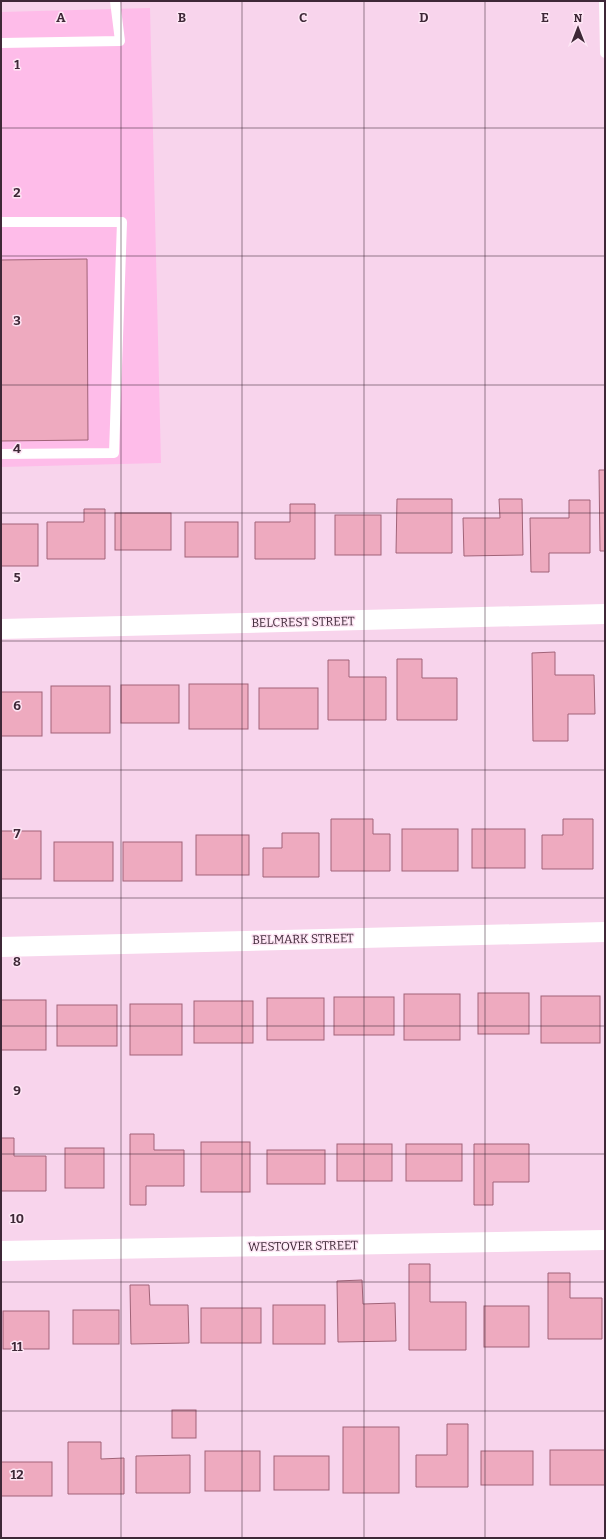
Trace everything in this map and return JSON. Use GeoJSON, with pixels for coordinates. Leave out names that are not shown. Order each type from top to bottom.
{"type":"FeatureCollection","features":[{"type":"Feature","properties":{"kind":"street","name":"BELCREST STREET"},"geometry":{"type":"LineString","coordinates":[[1,629],[605,614]]}},
{"type":"Feature","properties":{"kind":"street","name":"BELMARK STREET"},"geometry":{"type":"LineString","coordinates":[[1,947],[605,932]]}},
{"type":"Feature","properties":{"kind":"street","name":"WESTOVER STREET"},"geometry":{"type":"LineString","coordinates":[[1,1252],[605,1240]]}},
{"type":"Feature","properties":{"kind":"lane"},"geometry":{"type":"LineString","coordinates":[[1,43],[120,42],[115,1]]}},
{"type":"Feature","properties":{"kind":"lane"},"geometry":{"type":"LineString","coordinates":[[604,1],[605,53]]}},
{"type":"Feature","properties":{"kind":"lane"},"geometry":{"type":"LineString","coordinates":[[1,222],[122,222],[114,453],[1,454]]}},
{"type":"Feature","properties":{"kind":"shaded area"},"geometry":{"type":"Polygon","coordinates":[[[150,8],[161,463],[1,467],[1,12],[150,8]]]}},
{"type":"Feature","properties":{"kind":"building"},"geometry":{"type":"Polygon","coordinates":[[[87,259],[88,440],[1,441],[1,260],[87,259]]]}},
{"type":"Feature","properties":{"kind":"building"},"geometry":{"type":"Polygon","coordinates":[[[599,470],[605,470],[605,551],[600,551],[599,470]]]}},
{"type":"Feature","properties":{"kind":"building"},"geometry":{"type":"Polygon","coordinates":[[[397,499],[452,499],[452,553],[396,553],[397,499]]]}},
{"type":"Feature","properties":{"kind":"building"},"geometry":{"type":"Polygon","coordinates":[[[499,499],[522,499],[523,555],[464,556],[463,518],[500,518],[499,499]]]}},
{"type":"Feature","properties":{"kind":"building"},"geometry":{"type":"Polygon","coordinates":[[[569,500],[590,500],[590,553],[549,553],[549,572],[531,572],[530,518],[569,518],[569,500]]]}},
{"type":"Feature","properties":{"kind":"building"},"geometry":{"type":"Polygon","coordinates":[[[290,504],[315,504],[315,559],[255,559],[255,522],[290,522],[290,504]]]}},
{"type":"Feature","properties":{"kind":"building"},"geometry":{"type":"Polygon","coordinates":[[[84,509],[105,509],[105,559],[47,559],[47,522],[84,522],[84,509]]]}},
{"type":"Feature","properties":{"kind":"building"},"geometry":{"type":"Polygon","coordinates":[[[115,513],[171,513],[171,550],[115,550],[115,513]]]}},
{"type":"Feature","properties":{"kind":"building"},"geometry":{"type":"Polygon","coordinates":[[[335,515],[381,515],[381,555],[335,555],[335,515]]]}},
{"type":"Feature","properties":{"kind":"building"},"geometry":{"type":"Polygon","coordinates":[[[185,522],[238,522],[238,557],[185,557],[185,522]]]}},
{"type":"Feature","properties":{"kind":"building"},"geometry":{"type":"Polygon","coordinates":[[[1,524],[38,524],[38,566],[1,566],[1,524]]]}},
{"type":"Feature","properties":{"kind":"building"},"geometry":{"type":"Polygon","coordinates":[[[555,652],[555,675],[594,675],[595,714],[568,714],[568,741],[533,741],[532,653],[555,652]]]}},
{"type":"Feature","properties":{"kind":"building"},"geometry":{"type":"Polygon","coordinates":[[[397,659],[422,659],[422,678],[457,678],[457,720],[397,720],[397,659]]]}},
{"type":"Feature","properties":{"kind":"building"},"geometry":{"type":"Polygon","coordinates":[[[328,660],[349,660],[349,677],[386,677],[386,720],[328,720],[328,660]]]}},
{"type":"Feature","properties":{"kind":"building"},"geometry":{"type":"Polygon","coordinates":[[[189,684],[248,684],[248,729],[189,729],[189,684]]]}},
{"type":"Feature","properties":{"kind":"building"},"geometry":{"type":"Polygon","coordinates":[[[121,685],[179,685],[179,723],[121,723],[121,685]]]}},
{"type":"Feature","properties":{"kind":"building"},"geometry":{"type":"Polygon","coordinates":[[[51,686],[110,686],[110,733],[51,733],[51,686]]]}},
{"type":"Feature","properties":{"kind":"building"},"geometry":{"type":"Polygon","coordinates":[[[259,688],[318,688],[318,729],[259,729],[259,688]]]}},
{"type":"Feature","properties":{"kind":"building"},"geometry":{"type":"Polygon","coordinates":[[[1,692],[42,692],[42,736],[1,736],[1,692]]]}},
{"type":"Feature","properties":{"kind":"building"},"geometry":{"type":"Polygon","coordinates":[[[331,819],[373,819],[373,834],[390,834],[390,871],[331,871],[331,819]]]}},
{"type":"Feature","properties":{"kind":"building"},"geometry":{"type":"Polygon","coordinates":[[[563,819],[593,819],[593,869],[542,869],[542,835],[563,835],[563,819]]]}},
{"type":"Feature","properties":{"kind":"building"},"geometry":{"type":"Polygon","coordinates":[[[402,829],[458,829],[458,871],[402,871],[402,829]]]}},
{"type":"Feature","properties":{"kind":"building"},"geometry":{"type":"Polygon","coordinates":[[[472,829],[525,829],[525,868],[472,868],[472,829]]]}},
{"type":"Feature","properties":{"kind":"building"},"geometry":{"type":"Polygon","coordinates":[[[1,831],[41,831],[41,879],[1,879],[1,831]]]}},
{"type":"Feature","properties":{"kind":"building"},"geometry":{"type":"Polygon","coordinates":[[[282,833],[319,833],[319,877],[263,877],[263,848],[282,848],[282,833]]]}},
{"type":"Feature","properties":{"kind":"building"},"geometry":{"type":"Polygon","coordinates":[[[196,835],[249,835],[249,875],[196,875],[196,835]]]}},
{"type":"Feature","properties":{"kind":"building"},"geometry":{"type":"Polygon","coordinates":[[[54,842],[113,842],[113,881],[54,881],[54,842]]]}},
{"type":"Feature","properties":{"kind":"building"},"geometry":{"type":"Polygon","coordinates":[[[123,842],[182,842],[182,881],[123,881],[123,842]]]}},
{"type":"Feature","properties":{"kind":"building"},"geometry":{"type":"Polygon","coordinates":[[[478,993],[529,993],[529,1034],[478,1034],[478,993]]]}},
{"type":"Feature","properties":{"kind":"building"},"geometry":{"type":"Polygon","coordinates":[[[404,994],[460,994],[460,1040],[404,1040],[404,994]]]}},
{"type":"Feature","properties":{"kind":"building"},"geometry":{"type":"Polygon","coordinates":[[[541,996],[600,996],[600,1043],[541,1043],[541,996]]]}},
{"type":"Feature","properties":{"kind":"building"},"geometry":{"type":"Polygon","coordinates":[[[334,997],[394,997],[394,1035],[334,1035],[334,997]]]}},
{"type":"Feature","properties":{"kind":"building"},"geometry":{"type":"Polygon","coordinates":[[[267,998],[324,998],[324,1040],[267,1040],[267,998]]]}},
{"type":"Feature","properties":{"kind":"building"},"geometry":{"type":"Polygon","coordinates":[[[1,1000],[46,1000],[46,1050],[1,1050],[1,1000]]]}},
{"type":"Feature","properties":{"kind":"building"},"geometry":{"type":"Polygon","coordinates":[[[194,1001],[253,1001],[253,1043],[194,1043],[194,1001]]]}},
{"type":"Feature","properties":{"kind":"building"},"geometry":{"type":"Polygon","coordinates":[[[130,1004],[182,1004],[182,1055],[130,1055],[130,1004]]]}},
{"type":"Feature","properties":{"kind":"building"},"geometry":{"type":"Polygon","coordinates":[[[57,1005],[117,1005],[117,1046],[57,1046],[57,1005]]]}},
{"type":"Feature","properties":{"kind":"building"},"geometry":{"type":"Polygon","coordinates":[[[130,1134],[154,1134],[154,1150],[184,1150],[184,1186],[146,1186],[146,1205],[130,1205],[130,1134]]]}},
{"type":"Feature","properties":{"kind":"building"},"geometry":{"type":"Polygon","coordinates":[[[1,1138],[14,1138],[14,1156],[46,1156],[46,1191],[1,1191],[1,1138]]]}},
{"type":"Feature","properties":{"kind":"building"},"geometry":{"type":"Polygon","coordinates":[[[201,1142],[250,1142],[250,1192],[201,1192],[201,1142]]]}},
{"type":"Feature","properties":{"kind":"building"},"geometry":{"type":"Polygon","coordinates":[[[337,1144],[392,1144],[392,1181],[337,1181],[337,1144]]]}},
{"type":"Feature","properties":{"kind":"building"},"geometry":{"type":"Polygon","coordinates":[[[406,1144],[462,1144],[462,1181],[406,1181],[406,1144]]]}},
{"type":"Feature","properties":{"kind":"building"},"geometry":{"type":"Polygon","coordinates":[[[474,1144],[529,1144],[529,1182],[493,1182],[493,1205],[474,1205],[474,1144]]]}},
{"type":"Feature","properties":{"kind":"building"},"geometry":{"type":"Polygon","coordinates":[[[65,1148],[104,1148],[104,1188],[65,1188],[65,1148]]]}},
{"type":"Feature","properties":{"kind":"building"},"geometry":{"type":"Polygon","coordinates":[[[267,1150],[325,1150],[325,1184],[267,1184],[267,1150]]]}},
{"type":"Feature","properties":{"kind":"building"},"geometry":{"type":"Polygon","coordinates":[[[409,1264],[430,1264],[430,1302],[466,1302],[466,1350],[409,1350],[409,1264]]]}},
{"type":"Feature","properties":{"kind":"building"},"geometry":{"type":"Polygon","coordinates":[[[548,1273],[570,1273],[570,1298],[602,1298],[602,1339],[548,1339],[548,1273]]]}},
{"type":"Feature","properties":{"kind":"building"},"geometry":{"type":"Polygon","coordinates":[[[362,1280],[363,1304],[395,1303],[396,1341],[338,1342],[337,1281],[362,1280]]]}},
{"type":"Feature","properties":{"kind":"building"},"geometry":{"type":"Polygon","coordinates":[[[130,1285],[149,1285],[150,1305],[188,1305],[189,1343],[131,1344],[130,1285]]]}},
{"type":"Feature","properties":{"kind":"building"},"geometry":{"type":"Polygon","coordinates":[[[273,1305],[325,1305],[325,1344],[273,1344],[273,1305]]]}},
{"type":"Feature","properties":{"kind":"building"},"geometry":{"type":"Polygon","coordinates":[[[484,1306],[529,1306],[529,1347],[484,1347],[484,1306]]]}},
{"type":"Feature","properties":{"kind":"building"},"geometry":{"type":"Polygon","coordinates":[[[201,1308],[261,1308],[261,1343],[201,1343],[201,1308]]]}},
{"type":"Feature","properties":{"kind":"building"},"geometry":{"type":"Polygon","coordinates":[[[73,1310],[119,1310],[119,1344],[73,1344],[73,1310]]]}},
{"type":"Feature","properties":{"kind":"building"},"geometry":{"type":"Polygon","coordinates":[[[3,1311],[49,1311],[49,1349],[3,1349],[3,1311]]]}},
{"type":"Feature","properties":{"kind":"building"},"geometry":{"type":"Polygon","coordinates":[[[172,1410],[196,1410],[196,1438],[172,1438],[172,1410]]]}},
{"type":"Feature","properties":{"kind":"building"},"geometry":{"type":"Polygon","coordinates":[[[447,1424],[468,1424],[468,1487],[416,1487],[416,1455],[447,1455],[447,1424]]]}},
{"type":"Feature","properties":{"kind":"building"},"geometry":{"type":"Polygon","coordinates":[[[343,1427],[399,1427],[399,1493],[343,1493],[343,1427]]]}},
{"type":"Feature","properties":{"kind":"building"},"geometry":{"type":"Polygon","coordinates":[[[68,1442],[101,1442],[101,1459],[124,1458],[124,1494],[68,1494],[68,1442]]]}},
{"type":"Feature","properties":{"kind":"building"},"geometry":{"type":"Polygon","coordinates":[[[550,1450],[605,1450],[605,1485],[550,1485],[550,1450]]]}},
{"type":"Feature","properties":{"kind":"building"},"geometry":{"type":"Polygon","coordinates":[[[205,1451],[260,1451],[260,1491],[205,1491],[205,1451]]]}},
{"type":"Feature","properties":{"kind":"building"},"geometry":{"type":"Polygon","coordinates":[[[481,1451],[533,1451],[533,1485],[481,1485],[481,1451]]]}},
{"type":"Feature","properties":{"kind":"building"},"geometry":{"type":"Polygon","coordinates":[[[190,1455],[190,1493],[136,1493],[136,1456],[190,1455]]]}},
{"type":"Feature","properties":{"kind":"building"},"geometry":{"type":"Polygon","coordinates":[[[274,1456],[329,1456],[329,1490],[274,1490],[274,1456]]]}},
{"type":"Feature","properties":{"kind":"building"},"geometry":{"type":"Polygon","coordinates":[[[1,1462],[52,1462],[52,1496],[1,1496],[1,1462]]]}}]}
